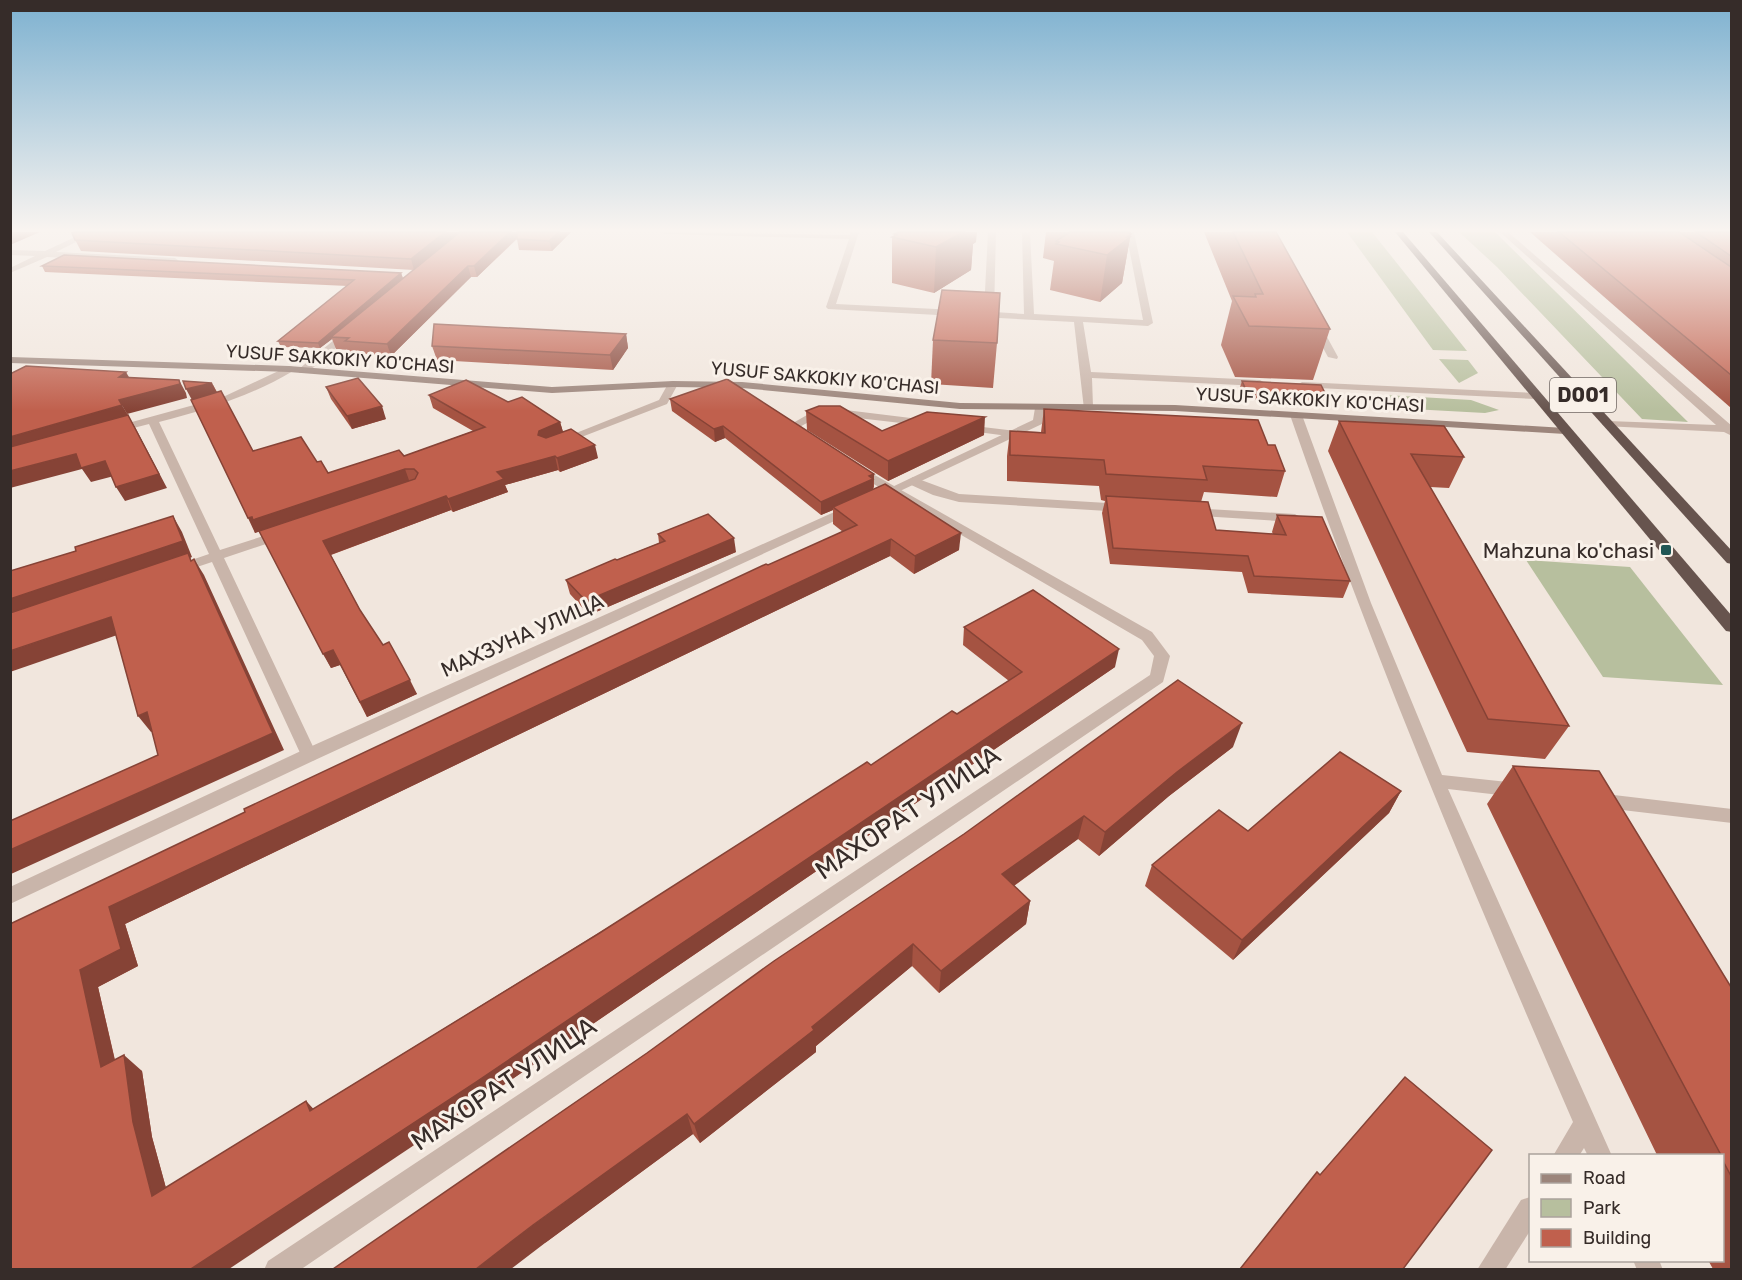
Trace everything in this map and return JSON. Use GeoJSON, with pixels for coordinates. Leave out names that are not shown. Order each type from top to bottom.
{"type":"FeatureCollection","features":[{"type":"Feature","properties":{"kind":"highway","name":"D001"},"geometry":{"type":"LineString","coordinates":[[1457,292],[1536,396],[1731,627]]}},
{"type":"Feature","properties":{"kind":"highway","name":"D001"},"geometry":{"type":"LineString","coordinates":[[1488,292],[1731,560]]}},
{"type":"Feature","properties":{"kind":"main road","name":"YUSUF SAKKOKIY KO'CHASI"},"geometry":{"type":"LineString","coordinates":[[10,360],[289,369],[552,390],[674,384],[752,386],[960,406],[1175,408],[1565,431]]}},
{"type":"Feature","properties":{"kind":"street"},"geometry":{"type":"LineString","coordinates":[[836,292],[831,307],[1148,323],[1142,292]]}},
{"type":"Feature","properties":{"kind":"street"},"geometry":{"type":"LineString","coordinates":[[988,315],[989,292]]}},
{"type":"Feature","properties":{"kind":"street"},"geometry":{"type":"LineString","coordinates":[[1028,292],[1029,317]]}},
{"type":"Feature","properties":{"kind":"street"},"geometry":{"type":"LineString","coordinates":[[1572,292],[1730,431]]}},
{"type":"Feature","properties":{"kind":"street"},"geometry":{"type":"LineString","coordinates":[[1078,319],[1088,407]]}},
{"type":"Feature","properties":{"kind":"street"},"geometry":{"type":"LineString","coordinates":[[1312,319],[1333,357]]}},
{"type":"Feature","properties":{"kind":"street"},"geometry":{"type":"LineString","coordinates":[[303,370],[356,327]]}},
{"type":"Feature","properties":{"kind":"street"},"geometry":{"type":"LineString","coordinates":[[98,435],[241,394],[273,380],[289,369]]}},
{"type":"Feature","properties":{"kind":"street"},"geometry":{"type":"LineString","coordinates":[[1086,375],[1275,384]]}},
{"type":"Feature","properties":{"kind":"street"},"geometry":{"type":"LineString","coordinates":[[549,446],[663,402],[674,384]]}},
{"type":"Feature","properties":{"kind":"street"},"geometry":{"type":"LineString","coordinates":[[1287,384],[1536,396]]}},
{"type":"Feature","properties":{"kind":"street"},"geometry":{"type":"LineString","coordinates":[[792,427],[821,410],[830,394]]}},
{"type":"Feature","properties":{"kind":"street","name":"МАХЗУНА УЛИЦА"},"geometry":{"type":"LineString","coordinates":[[10,896],[309,755],[1016,434],[1038,422],[1040,408]]}},
{"type":"Feature","properties":{"kind":"street"},"geometry":{"type":"LineString","coordinates":[[821,410],[936,424]]}},
{"type":"Feature","properties":{"kind":"street"},"geometry":{"type":"LineString","coordinates":[[1296,415],[1319,519],[1600,1154]]}},
{"type":"Feature","properties":{"kind":"street"},"geometry":{"type":"LineString","coordinates":[[153,420],[309,755]]}},
{"type":"Feature","properties":{"kind":"street"},"geometry":{"type":"LineString","coordinates":[[1608,424],[1730,431]]}},
{"type":"Feature","properties":{"kind":"street"},"geometry":{"type":"LineString","coordinates":[[959,427],[1016,434]]}},
{"type":"Feature","properties":{"kind":"street","name":"МАХОРАТ УЛИЦА"},"geometry":{"type":"LineString","coordinates":[[277,1269],[1157,678],[1162,656],[1147,636],[892,491],[846,462]]}},
{"type":"Feature","properties":{"kind":"street"},"geometry":{"type":"LineString","coordinates":[[914,481],[937,492],[959,498],[1132,508]]}},
{"type":"Feature","properties":{"kind":"street"},"geometry":{"type":"LineString","coordinates":[[1179,511],[1319,519]]}},
{"type":"Feature","properties":{"kind":"street"},"geometry":{"type":"LineString","coordinates":[[161,576],[293,530]]}},
{"type":"Feature","properties":{"kind":"street"},"geometry":{"type":"LineString","coordinates":[[1436,781],[1531,792]]}},
{"type":"Feature","properties":{"kind":"street"},"geometry":{"type":"LineString","coordinates":[[1578,798],[1731,816]]}},
{"type":"Feature","properties":{"kind":"street"},"geometry":{"type":"LineString","coordinates":[[1566,1154],[1586,1124]]}},
{"type":"Feature","properties":{"kind":"street"},"geometry":{"type":"LineString","coordinates":[[1490,1269],[1529,1210]]}},
{"type":"Feature","properties":{"kind":"green space"},"geometry":{"type":"Polygon","coordinates":[[[1391,292],[1420,292],[1467,351],[1433,350],[1391,292]]]}},
{"type":"Feature","properties":{"kind":"green space"},"geometry":{"type":"Polygon","coordinates":[[[1521,292],[1556,292],[1688,422],[1642,419],[1521,292]]]}},
{"type":"Feature","properties":{"kind":"green space"},"geometry":{"type":"Polygon","coordinates":[[[1439,359],[1468,360],[1478,373],[1459,383],[1439,359]]]}},
{"type":"Feature","properties":{"kind":"green space"},"geometry":{"type":"Polygon","coordinates":[[[1385,395],[1471,400],[1499,410],[1485,413],[1393,408],[1385,395]]]}},
{"type":"Feature","properties":{"kind":"green space"},"geometry":{"type":"Polygon","coordinates":[[[1526,560],[1630,567],[1723,685],[1603,677],[1526,560]]]}},
{"type":"Feature","properties":{"kind":"building"},"geometry":{"type":"Polygon","coordinates":[[[339,292],[379,292],[318,343],[278,341],[339,292]]]}},
{"type":"Feature","properties":{"kind":"building"},"geometry":{"type":"Polygon","coordinates":[[[387,292],[441,292],[387,344],[345,341],[349,338],[331,337],[387,292]]]}},
{"type":"Feature","properties":{"kind":"building"},"geometry":{"type":"Polygon","coordinates":[[[942,292],[1000,293],[997,343],[933,340],[942,292]]]}},
{"type":"Feature","properties":{"kind":"building"},"geometry":{"type":"Polygon","coordinates":[[[1262,292],[1309,292],[1330,329],[1249,326],[1233,296],[1256,297],[1255,294],[1263,294],[1262,292]]]}},
{"type":"Feature","properties":{"kind":"building"},"geometry":{"type":"Polygon","coordinates":[[[1631,292],[1731,292],[1731,375],[1631,292]]]}},
{"type":"Feature","properties":{"kind":"building"},"geometry":{"type":"Polygon","coordinates":[[[434,324],[626,334],[610,355],[432,346],[434,324]]]}},
{"type":"Feature","properties":{"kind":"building"},"geometry":{"type":"Polygon","coordinates":[[[26,366],[126,372],[119,377],[179,380],[180,384],[119,400],[122,405],[10,437],[10,374],[26,366]]]}},
{"type":"Feature","properties":{"kind":"building"},"geometry":{"type":"Polygon","coordinates":[[[358,378],[382,406],[347,416],[326,387],[358,378]]]}},
{"type":"Feature","properties":{"kind":"building"},"geometry":{"type":"Polygon","coordinates":[[[727,379],[874,474],[869,476],[873,479],[821,502],[723,426],[714,429],[670,399],[727,379]]]}},
{"type":"Feature","properties":{"kind":"building"},"geometry":{"type":"Polygon","coordinates":[[[466,380],[508,402],[522,397],[560,422],[539,431],[538,435],[546,438],[571,429],[595,445],[557,458],[555,456],[497,472],[504,479],[448,499],[446,496],[323,541],[360,610],[383,645],[389,642],[410,680],[360,702],[333,650],[323,654],[259,531],[415,479],[418,473],[414,469],[405,469],[253,520],[252,517],[248,518],[191,400],[221,391],[253,451],[301,437],[317,462],[321,461],[328,473],[399,450],[404,456],[485,427],[429,395],[466,380]]]}},
{"type":"Feature","properties":{"kind":"building"},"geometry":{"type":"Polygon","coordinates":[[[183,381],[212,383],[186,389],[183,381]]]}},
{"type":"Feature","properties":{"kind":"building"},"geometry":{"type":"Polygon","coordinates":[[[1242,381],[1321,385],[1326,395],[1247,392],[1242,381]]]}},
{"type":"Feature","properties":{"kind":"building"},"geometry":{"type":"Polygon","coordinates":[[[819,406],[840,406],[882,431],[927,412],[985,417],[888,461],[806,411],[819,406]]]}},
{"type":"Feature","properties":{"kind":"building"},"geometry":{"type":"Polygon","coordinates":[[[1044,409],[1258,420],[1268,445],[1275,445],[1285,471],[1203,466],[1207,480],[1106,474],[1104,460],[1010,455],[1010,431],[1045,433],[1044,409]]]}},
{"type":"Feature","properties":{"kind":"building"},"geometry":{"type":"Polygon","coordinates":[[[128,415],[159,474],[116,487],[105,461],[81,468],[76,454],[10,471],[10,447],[128,415]]]}},
{"type":"Feature","properties":{"kind":"building"},"geometry":{"type":"Polygon","coordinates":[[[1339,421],[1444,426],[1464,457],[1411,454],[1569,726],[1488,719],[1339,421]]]}},
{"type":"Feature","properties":{"kind":"building"},"geometry":{"type":"Polygon","coordinates":[[[885,484],[961,533],[915,556],[891,539],[109,907],[121,949],[80,970],[101,1067],[124,1055],[133,1122],[152,1196],[306,1101],[310,1111],[598,934],[867,762],[871,765],[952,711],[957,714],[1022,672],[964,627],[1033,590],[1119,649],[476,1082],[191,1269],[10,1269],[10,924],[245,812],[244,809],[766,564],[857,525],[833,507],[885,484]]]}},
{"type":"Feature","properties":{"kind":"building"},"geometry":{"type":"Polygon","coordinates":[[[1106,496],[1208,502],[1216,530],[1286,535],[1277,515],[1322,517],[1350,581],[1254,576],[1248,556],[1113,548],[1106,496]]]}},
{"type":"Feature","properties":{"kind":"building"},"geometry":{"type":"Polygon","coordinates":[[[708,514],[734,538],[586,601],[566,580],[665,541],[658,534],[708,514]]]}},
{"type":"Feature","properties":{"kind":"building"},"geometry":{"type":"Polygon","coordinates":[[[173,516],[183,541],[10,599],[10,571],[76,551],[75,547],[173,516]]]}},
{"type":"Feature","properties":{"kind":"building"},"geometry":{"type":"Polygon","coordinates":[[[188,553],[191,561],[194,559],[273,733],[10,850],[10,821],[158,755],[147,712],[138,716],[111,617],[10,651],[10,613],[188,553]]]}},
{"type":"Feature","properties":{"kind":"building"},"geometry":{"type":"Polygon","coordinates":[[[1178,680],[1242,723],[1177,772],[1105,832],[1084,816],[1002,874],[1030,901],[941,971],[913,944],[812,1027],[814,1030],[694,1124],[687,1114],[476,1269],[333,1269],[647,1053],[774,961],[964,834],[1178,680]]]}},
{"type":"Feature","properties":{"kind":"building"},"geometry":{"type":"Polygon","coordinates":[[[1340,752],[1401,791],[1242,940],[1152,865],[1219,810],[1248,831],[1340,752]]]}},
{"type":"Feature","properties":{"kind":"building"},"geometry":{"type":"Polygon","coordinates":[[[1513,766],[1599,771],[1731,987],[1731,1176],[1724,1163],[1724,1154],[1720,1154],[1513,766]]]}},
{"type":"Feature","properties":{"kind":"building"},"geometry":{"type":"Polygon","coordinates":[[[1405,1077],[1492,1150],[1403,1269],[1240,1269],[1317,1172],[1320,1175],[1405,1077]]]}},
{"type":"Feature","properties":{"kind":"place","name":"Mahzuna ko'chasi"},"geometry":{"type":"Point","coordinates":[1666,550]}}]}
